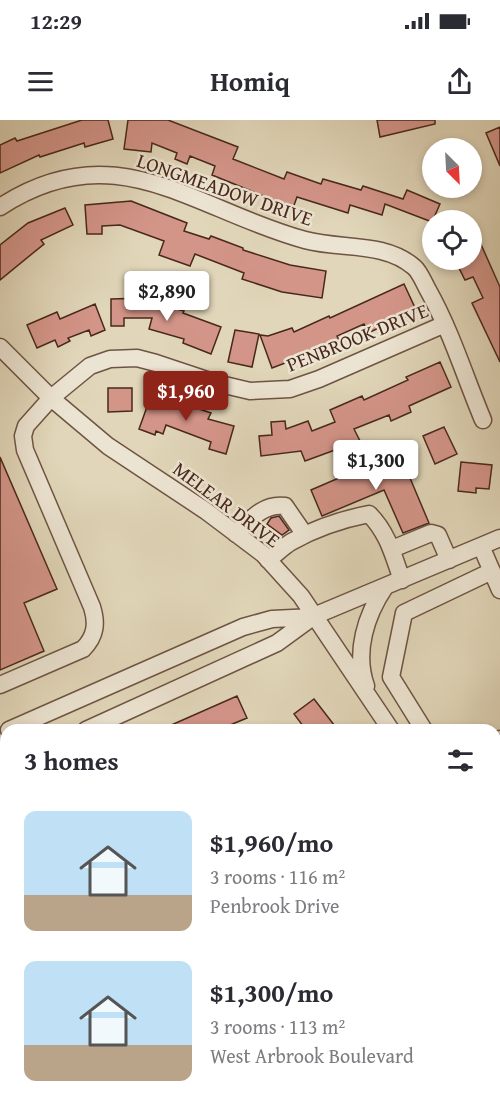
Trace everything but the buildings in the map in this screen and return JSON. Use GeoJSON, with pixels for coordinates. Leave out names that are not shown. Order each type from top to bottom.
{"type":"FeatureCollection","features":[{"type":"Feature","properties":{"kind":"street","name":"LONGMEADOW DRIVE"},"geometry":{"type":"LineString","coordinates":[[0,207],[20,194],[81,175],[104,173],[127,176],[201,200],[308,241],[382,251],[399,257],[416,268],[445,324],[483,420]]}},
{"type":"Feature","properties":{"kind":"street","name":"PENBROOK DRIVE"},"geometry":{"type":"LineString","coordinates":[[0,685],[83,649],[92,640],[95,618],[92,607],[25,450],[23,436],[26,426],[51,398],[90,366],[110,359],[137,358],[250,391],[290,389],[319,379],[445,324]]}},
{"type":"Feature","properties":{"kind":"street","name":"MELEAR DRIVE"},"geometry":{"type":"LineString","coordinates":[[0,347],[51,398],[108,446],[197,505],[268,560],[301,596],[387,724]]}},
{"type":"Feature","properties":{"kind":"street"},"geometry":{"type":"LineString","coordinates":[[236,534],[258,513],[275,505],[285,506],[305,535]]}},
{"type":"Feature","properties":{"kind":"street"},"geometry":{"type":"LineString","coordinates":[[268,560],[289,543],[305,535],[355,516],[369,514],[379,524],[392,549],[402,580]]}},
{"type":"Feature","properties":{"kind":"street"},"geometry":{"type":"LineString","coordinates":[[392,549],[431,533],[438,536],[449,560]]}},
{"type":"Feature","properties":{"kind":"street"},"geometry":{"type":"LineString","coordinates":[[99,724],[277,643],[314,616],[500,538]]}},
{"type":"Feature","properties":{"kind":"street"},"geometry":{"type":"LineString","coordinates":[[481,546],[500,590]]}},
{"type":"Feature","properties":{"kind":"street"},"geometry":{"type":"LineString","coordinates":[[420,724],[391,677],[404,613],[492,571]]}},
{"type":"Feature","properties":{"kind":"street"},"geometry":{"type":"LineString","coordinates":[[370,698],[361,672],[362,646],[374,603],[385,587]]}},
{"type":"Feature","properties":{"kind":"street"},"geometry":{"type":"LineString","coordinates":[[24,724],[243,627],[272,619],[314,616]]}}]}
